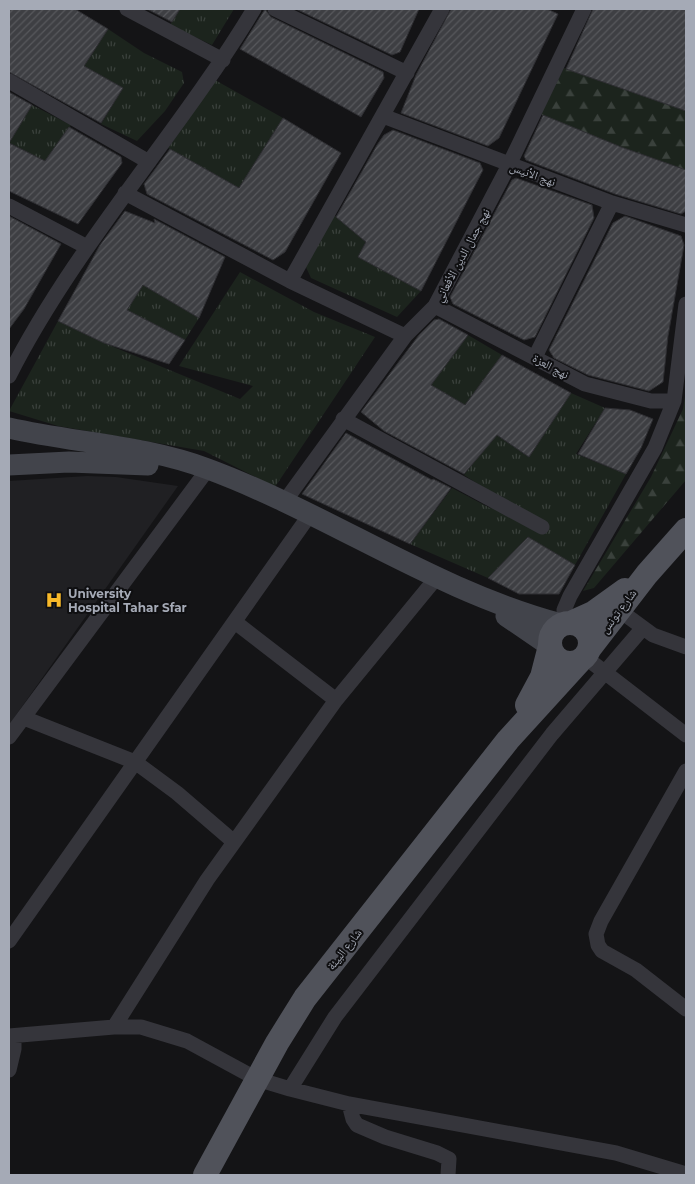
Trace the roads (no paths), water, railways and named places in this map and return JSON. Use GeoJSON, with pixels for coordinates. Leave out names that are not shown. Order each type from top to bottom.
{"type":"FeatureCollection","features":[{"type":"Feature","properties":{"kind":"main road","name":"شارع تونس"},"geometry":{"type":"LineString","coordinates":[[585,655],[646,574],[686,530]]}},
{"type":"Feature","properties":{"kind":"main road","name":"شارع تونس"},"geometry":{"type":"LineString","coordinates":[[568,623],[593,613],[646,574]]}},
{"type":"Feature","properties":{"kind":"main road"},"geometry":{"type":"LineString","coordinates":[[568,623],[585,629],[590,641],[585,655],[574,663],[561,661],[556,658],[550,646],[552,634],[568,623]]}},
{"type":"Feature","properties":{"kind":"main road","name":"شارع البيئة"},"geometry":{"type":"LineString","coordinates":[[508,740],[542,677],[550,646]]}},
{"type":"Feature","properties":{"kind":"main road","name":"شارع البيئة"},"geometry":{"type":"LineString","coordinates":[[205,1175],[257,1079],[305,998],[508,740],[585,655]]}},
{"type":"Feature","properties":{"kind":"street"},"geometry":{"type":"LineString","coordinates":[[127,9],[223,60]]}},
{"type":"Feature","properties":{"kind":"street"},"geometry":{"type":"LineString","coordinates":[[9,376],[33,328],[87,246],[223,60],[254,9]]}},
{"type":"Feature","properties":{"kind":"street"},"geometry":{"type":"LineString","coordinates":[[275,9],[407,73]]}},
{"type":"Feature","properties":{"kind":"street"},"geometry":{"type":"LineString","coordinates":[[290,281],[442,9]]}},
{"type":"Feature","properties":{"kind":"street","name":"نهج جمال الدين الأفعاني"},"geometry":{"type":"LineString","coordinates":[[284,501],[405,336],[435,306],[509,165],[584,9]]}},
{"type":"Feature","properties":{"kind":"street"},"geometry":{"type":"LineString","coordinates":[[9,81],[149,162]]}},
{"type":"Feature","properties":{"kind":"street","name":"نهج الأنيس"},"geometry":{"type":"LineString","coordinates":[[383,116],[612,203],[686,225]]}},
{"type":"Feature","properties":{"kind":"street"},"geometry":{"type":"LineString","coordinates":[[124,193],[290,281],[405,336]]}},
{"type":"Feature","properties":{"kind":"street"},"geometry":{"type":"LineString","coordinates":[[535,358],[612,203]]}},
{"type":"Feature","properties":{"kind":"street"},"geometry":{"type":"LineString","coordinates":[[9,206],[87,246]]}},
{"type":"Feature","properties":{"kind":"street"},"geometry":{"type":"LineString","coordinates":[[9,428],[160,454],[208,469],[311,513],[472,594],[529,616],[568,623],[564,610],[570,596],[655,448],[674,401],[686,304]]}},
{"type":"Feature","properties":{"kind":"street","name":"نهج العزة"},"geometry":{"type":"LineString","coordinates":[[435,306],[585,384],[610,392],[651,401],[674,401]]}},
{"type":"Feature","properties":{"kind":"street"},"geometry":{"type":"LineString","coordinates":[[343,419],[542,527]]}},
{"type":"Feature","properties":{"kind":"street"},"geometry":{"type":"LineString","coordinates":[[9,465],[107,462],[208,469]]}},
{"type":"Feature","properties":{"kind":"street"},"geometry":{"type":"LineString","coordinates":[[9,737],[208,469]]}},
{"type":"Feature","properties":{"kind":"street"},"geometry":{"type":"LineString","coordinates":[[9,940],[311,513]]}},
{"type":"Feature","properties":{"kind":"street"},"geometry":{"type":"LineString","coordinates":[[114,1027],[207,880],[234,842],[336,700],[437,577]]}},
{"type":"Feature","properties":{"kind":"street"},"geometry":{"type":"LineString","coordinates":[[472,594],[550,646]]}},
{"type":"Feature","properties":{"kind":"street"},"geometry":{"type":"LineString","coordinates":[[619,610],[642,629],[686,647]]}},
{"type":"Feature","properties":{"kind":"street"},"geometry":{"type":"LineString","coordinates":[[235,622],[336,700]]}},
{"type":"Feature","properties":{"kind":"street"},"geometry":{"type":"LineString","coordinates":[[290,1089],[335,1016],[552,734],[642,629]]}},
{"type":"Feature","properties":{"kind":"street"},"geometry":{"type":"LineString","coordinates":[[585,655],[605,673],[686,735]]}},
{"type":"Feature","properties":{"kind":"street"},"geometry":{"type":"LineString","coordinates":[[24,718],[135,762],[177,793],[234,842]]}},
{"type":"Feature","properties":{"kind":"street"},"geometry":{"type":"LineString","coordinates":[[686,771],[601,920],[596,934],[598,945],[602,951],[636,970],[686,1009]]}},
{"type":"Feature","properties":{"kind":"street"},"geometry":{"type":"LineString","coordinates":[[9,1070],[14,1049],[11,1036],[114,1027],[141,1027],[173,1036],[257,1079],[290,1089],[349,1104],[616,1153],[686,1174]]}},
{"type":"Feature","properties":{"kind":"street"},"geometry":{"type":"LineString","coordinates":[[349,1104],[353,1119],[357,1125],[385,1137],[444,1156],[450,1162],[448,1175]]}},
{"type":"Feature","properties":{"kind":"place","name":"University Hospital Tahar Sfar"},"geometry":{"type":"Point","coordinates":[54,600]}}]}
